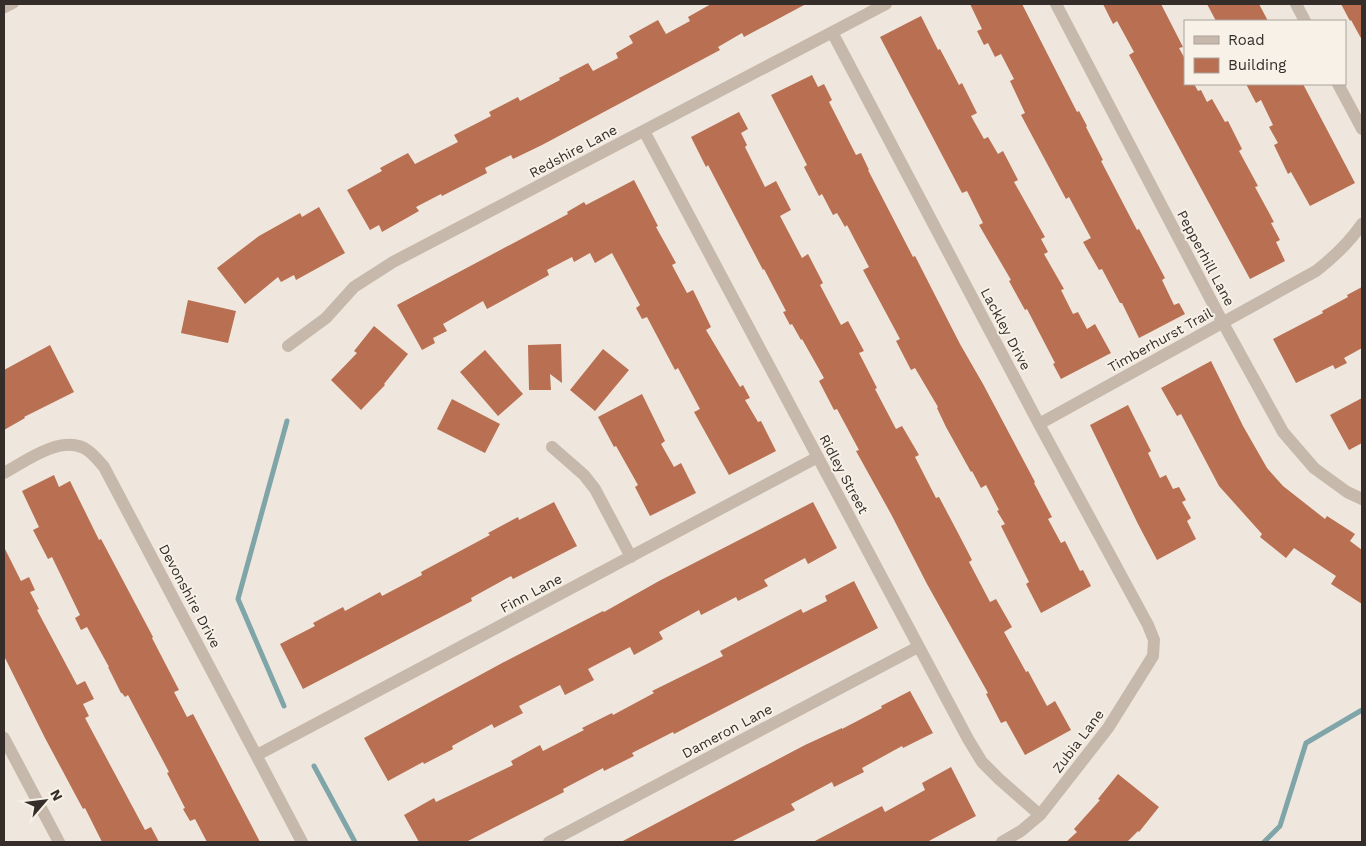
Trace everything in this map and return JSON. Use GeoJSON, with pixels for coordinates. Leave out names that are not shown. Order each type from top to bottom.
{"type":"FeatureCollection","features":[{"type":"Feature","properties":{"kind":"street","name":"Redshire Lane"},"geometry":{"type":"LineString","coordinates":[[288,346],[326,318],[354,287],[393,262],[886,4]]}},
{"type":"Feature","properties":{"kind":"street","name":"Pepperhill Lane"},"geometry":{"type":"LineString","coordinates":[[1056,4],[1223,323],[1288,438],[1314,468],[1347,492],[1362,499]]}},
{"type":"Feature","properties":{"kind":"street"},"geometry":{"type":"LineString","coordinates":[[1296,4],[1304,20]]}},
{"type":"Feature","properties":{"kind":"street","name":"Lackley Drive"},"geometry":{"type":"LineString","coordinates":[[832,32],[1039,424],[1148,625],[1154,640]]}},
{"type":"Feature","properties":{"kind":"street"},"geometry":{"type":"LineString","coordinates":[[1339,85],[1362,129]]}},
{"type":"Feature","properties":{"kind":"street","name":"Ridley Street"},"geometry":{"type":"LineString","coordinates":[[644,132],[968,739],[982,762],[1040,814]]}},
{"type":"Feature","properties":{"kind":"street","name":"Timberhurst Trail"},"geometry":{"type":"LineString","coordinates":[[1039,424],[1316,271],[1354,237],[1362,224]]}},
{"type":"Feature","properties":{"kind":"street","name":"Devonshire Drive"},"geometry":{"type":"LineString","coordinates":[[4,473],[58,446],[71,444],[93,454],[104,467],[302,842]]}},
{"type":"Feature","properties":{"kind":"street"},"geometry":{"type":"LineString","coordinates":[[552,447],[584,475],[595,489],[631,557]]}},
{"type":"Feature","properties":{"kind":"street","name":"Finn Lane"},"geometry":{"type":"LineString","coordinates":[[257,755],[818,457]]}},
{"type":"Feature","properties":{"kind":"street","name":"Zubia Lane"},"geometry":{"type":"LineString","coordinates":[[1002,842],[1026,827],[1040,814],[1108,728],[1152,656],[1154,640]]}},
{"type":"Feature","properties":{"kind":"street","name":"Dameron Lane"},"geometry":{"type":"LineString","coordinates":[[549,842],[918,647]]}},
{"type":"Feature","properties":{"kind":"street"},"geometry":{"type":"LineString","coordinates":[[4,738],[58,842]]}},
{"type":"Feature","properties":{"kind":"lane"},"geometry":{"type":"LineString","coordinates":[[4,9],[14,4]]}},
{"type":"Feature","properties":{"kind":"building"},"geometry":{"type":"Polygon","coordinates":[[[711,4],[806,4],[744,37],[742,33],[718,47],[720,50],[542,145],[513,159],[511,155],[485,168],[487,173],[416,207],[419,211],[382,232],[379,225],[370,230],[347,190],[382,171],[380,168],[408,153],[415,164],[458,142],[454,135],[491,116],[489,112],[518,97],[520,101],[588,63],[593,71],[618,58],[616,53],[633,43],[629,36],[658,20],[666,34],[690,21],[688,17],[711,4]]]}},
{"type":"Feature","properties":{"kind":"building"},"geometry":{"type":"Polygon","coordinates":[[[970,4],[1022,4],[1077,112],[1079,111],[1087,126],[1103,160],[1101,161],[1137,230],[1139,229],[1165,278],[1162,280],[1174,305],[1179,303],[1185,314],[1139,338],[1122,303],[1120,303],[1102,269],[1099,270],[1083,242],[1091,238],[1069,197],[1066,199],[1021,115],[1025,113],[1010,81],[1014,79],[1001,54],[995,57],[988,43],[984,45],[977,31],[982,29],[970,4]]]}},
{"type":"Feature","properties":{"kind":"building"},"geometry":{"type":"Polygon","coordinates":[[[1103,4],[1161,4],[1183,47],[1179,48],[1184,57],[1184,85],[1195,85],[1198,91],[1201,90],[1207,102],[1212,99],[1225,122],[1228,121],[1242,149],[1239,151],[1258,186],[1255,187],[1274,222],[1271,223],[1280,240],[1276,242],[1285,261],[1250,279],[1129,55],[1134,52],[1117,21],[1113,24],[1103,4]]]}},
{"type":"Feature","properties":{"kind":"building"},"geometry":{"type":"Polygon","coordinates":[[[1207,4],[1259,4],[1267,20],[1215,20],[1207,4]]]}},
{"type":"Feature","properties":{"kind":"building"},"geometry":{"type":"Polygon","coordinates":[[[1341,4],[1362,4],[1362,40],[1350,21],[1341,4]]]}},
{"type":"Feature","properties":{"kind":"building"},"geometry":{"type":"Polygon","coordinates":[[[921,16],[938,50],[940,49],[959,85],[962,83],[977,113],[971,116],[984,139],[988,137],[998,154],[1003,151],[1018,180],[1014,182],[1045,237],[1041,239],[1048,252],[1044,254],[1064,289],[1061,290],[1073,314],[1078,312],[1087,329],[1095,324],[1111,353],[1061,379],[1053,364],[1055,363],[1027,309],[1025,310],[1009,281],[1011,280],[979,225],[983,223],[967,191],[962,193],[880,37],[921,16]]]}},
{"type":"Feature","properties":{"kind":"building"},"geometry":{"type":"Polygon","coordinates":[[[812,75],[818,87],[824,84],[832,100],[829,102],[856,155],[861,153],[913,257],[915,256],[960,344],[1035,482],[1052,517],[1048,519],[1061,543],[1065,541],[1080,571],[1083,570],[1091,586],[1041,613],[1026,584],[1029,582],[1001,526],[1005,524],[986,485],[981,488],[915,368],[911,370],[896,341],[900,339],[863,270],[869,267],[847,225],[845,227],[837,213],[833,215],[822,194],[819,196],[804,167],[807,165],[771,95],[812,75]]]}},
{"type":"Feature","properties":{"kind":"building"},"geometry":{"type":"Polygon","coordinates":[[[1247,85],[1304,85],[1355,183],[1310,206],[1291,172],[1288,174],[1274,145],[1278,143],[1269,127],[1273,125],[1261,100],[1256,103],[1247,85]]]}},
{"type":"Feature","properties":{"kind":"building"},"geometry":{"type":"Polygon","coordinates":[[[739,112],[748,129],[741,133],[747,145],[745,147],[765,187],[776,181],[791,210],[780,216],[802,258],[808,254],[823,283],[820,285],[841,325],[848,321],[864,351],[859,353],[877,388],[875,389],[896,429],[902,426],[919,455],[915,457],[936,498],[939,497],[972,560],[969,562],[990,602],[996,599],[1012,627],[1004,632],[1026,672],[1028,671],[1047,706],[1055,701],[1071,730],[1025,755],[1006,721],[1001,723],[986,694],[988,693],[856,451],[859,450],[837,409],[834,410],[819,381],[824,378],[802,339],[792,324],[790,325],[783,312],[786,311],[764,269],[691,137],[739,112]]]}},
{"type":"Feature","properties":{"kind":"building"},"geometry":{"type":"Polygon","coordinates":[[[634,180],[658,226],[656,227],[676,263],[672,265],[687,293],[693,290],[711,327],[706,330],[740,387],[743,385],[750,398],[745,400],[758,422],[761,421],[776,451],[729,475],[694,412],[700,409],[678,368],[675,370],[647,317],[642,319],[636,308],[640,305],[612,253],[595,263],[590,253],[574,262],[572,257],[547,270],[549,275],[487,309],[483,301],[443,324],[447,331],[433,338],[435,343],[422,350],[397,305],[568,214],[567,212],[584,202],[586,205],[634,180]]]}},
{"type":"Feature","properties":{"kind":"building"},"geometry":{"type":"Polygon","coordinates":[[[319,207],[345,253],[296,280],[294,275],[281,282],[278,277],[245,304],[217,268],[259,236],[300,213],[302,217],[319,207]]]}},
{"type":"Feature","properties":{"kind":"building"},"geometry":{"type":"Polygon","coordinates":[[[1362,287],[1362,348],[1344,358],[1347,363],[1335,369],[1333,365],[1296,383],[1273,339],[1323,313],[1322,311],[1362,287]]]}},
{"type":"Feature","properties":{"kind":"building"},"geometry":{"type":"Polygon","coordinates":[[[188,300],[236,311],[228,343],[181,333],[188,300]]]}},
{"type":"Feature","properties":{"kind":"building"},"geometry":{"type":"Polygon","coordinates":[[[374,326],[408,354],[385,385],[361,410],[331,380],[357,353],[354,351],[374,326]]]}},
{"type":"Feature","properties":{"kind":"building"},"geometry":{"type":"Polygon","coordinates":[[[561,344],[562,383],[550,374],[551,390],[529,390],[528,345],[561,344]]]}},
{"type":"Feature","properties":{"kind":"building"},"geometry":{"type":"Polygon","coordinates":[[[50,345],[74,392],[24,417],[4,430],[4,370],[50,345]]]}},
{"type":"Feature","properties":{"kind":"building"},"geometry":{"type":"Polygon","coordinates":[[[603,349],[629,370],[595,411],[570,390],[603,349]]]}},
{"type":"Feature","properties":{"kind":"building"},"geometry":{"type":"Polygon","coordinates":[[[485,350],[523,394],[498,416],[460,372],[485,350]]]}},
{"type":"Feature","properties":{"kind":"building"},"geometry":{"type":"Polygon","coordinates":[[[1211,361],[1243,426],[1267,468],[1283,486],[1325,519],[1327,516],[1355,534],[1350,541],[1362,550],[1362,604],[1331,584],[1336,576],[1294,548],[1286,558],[1260,537],[1262,534],[1219,486],[1181,414],[1177,416],[1161,388],[1211,361]]]}},
{"type":"Feature","properties":{"kind":"building"},"geometry":{"type":"Polygon","coordinates":[[[642,394],[665,441],[661,444],[674,467],[681,463],[696,493],[650,516],[635,487],[638,485],[598,417],[642,394]]]}},
{"type":"Feature","properties":{"kind":"building"},"geometry":{"type":"Polygon","coordinates":[[[1362,398],[1362,443],[1349,450],[1330,415],[1362,398]]]}},
{"type":"Feature","properties":{"kind":"building"},"geometry":{"type":"Polygon","coordinates":[[[452,399],[500,424],[485,453],[437,429],[452,399]]]}},
{"type":"Feature","properties":{"kind":"building"},"geometry":{"type":"Polygon","coordinates":[[[1128,405],[1151,451],[1148,453],[1160,478],[1166,475],[1173,489],[1179,487],[1186,500],[1182,502],[1191,518],[1187,521],[1196,539],[1157,560],[1090,425],[1128,405]]]}},
{"type":"Feature","properties":{"kind":"building"},"geometry":{"type":"Polygon","coordinates":[[[54,475],[59,487],[70,481],[99,540],[101,539],[153,637],[179,690],[174,692],[187,717],[193,714],[260,842],[207,842],[195,819],[190,821],[183,809],[185,808],[167,773],[169,772],[128,695],[125,697],[121,693],[87,627],[81,630],[75,618],[80,615],[52,557],[48,559],[33,530],[39,527],[22,491],[54,475]]]}},
{"type":"Feature","properties":{"kind":"building"},"geometry":{"type":"Polygon","coordinates":[[[554,502],[577,546],[513,579],[511,576],[471,598],[472,601],[303,689],[280,644],[315,626],[313,623],[343,607],[345,611],[380,592],[382,596],[422,575],[421,572],[490,535],[488,533],[518,517],[519,520],[554,502]]]}},
{"type":"Feature","properties":{"kind":"building"},"geometry":{"type":"Polygon","coordinates":[[[813,502],[837,548],[808,564],[805,558],[764,580],[768,586],[738,601],[736,597],[701,615],[699,610],[659,632],[663,639],[634,655],[630,647],[588,669],[594,680],[565,695],[560,685],[519,706],[523,713],[494,728],[492,724],[452,746],[453,749],[424,764],[423,762],[388,781],[364,738],[504,662],[604,612],[659,581],[813,502]]]}},
{"type":"Feature","properties":{"kind":"building"},"geometry":{"type":"Polygon","coordinates":[[[4,547],[21,581],[29,577],[35,590],[30,592],[39,609],[37,610],[77,685],[85,681],[94,699],[83,704],[89,716],[85,718],[145,830],[151,827],[159,842],[102,842],[45,738],[4,656],[4,547]]]}},
{"type":"Feature","properties":{"kind":"building"},"geometry":{"type":"Polygon","coordinates":[[[854,581],[878,628],[674,734],[673,732],[632,753],[634,756],[604,771],[603,768],[563,789],[564,792],[466,842],[419,842],[404,815],[434,798],[436,802],[513,765],[511,761],[540,745],[543,751],[584,730],[582,728],[612,713],[613,715],[654,693],[652,691],[723,656],[720,651],[801,609],[803,613],[827,601],[825,596],[854,581]]]}},
{"type":"Feature","properties":{"kind":"building"},"geometry":{"type":"Polygon","coordinates":[[[910,691],[933,733],[903,748],[902,746],[862,768],[864,772],[834,787],[832,782],[791,804],[795,810],[731,842],[621,842],[805,745],[842,729],[910,691]]]}},
{"type":"Feature","properties":{"kind":"building"},"geometry":{"type":"Polygon","coordinates":[[[951,767],[976,816],[927,842],[813,842],[882,806],[885,812],[925,790],[922,783],[951,767]]]}},
{"type":"Feature","properties":{"kind":"building"},"geometry":{"type":"Polygon","coordinates":[[[1118,774],[1159,807],[1139,832],[1127,842],[1066,842],[1077,832],[1074,829],[1100,800],[1098,799],[1118,774]]]}},
{"type":"Feature","properties":{"kind":"waterway"},"geometry":{"type":"LineString","coordinates":[[284,706],[238,599],[287,421]]}},
{"type":"Feature","properties":{"kind":"waterway"},"geometry":{"type":"LineString","coordinates":[[1264,842],[1280,826],[1306,743],[1362,710]]}},
{"type":"Feature","properties":{"kind":"waterway"},"geometry":{"type":"LineString","coordinates":[[314,766],[355,842]]}}]}
